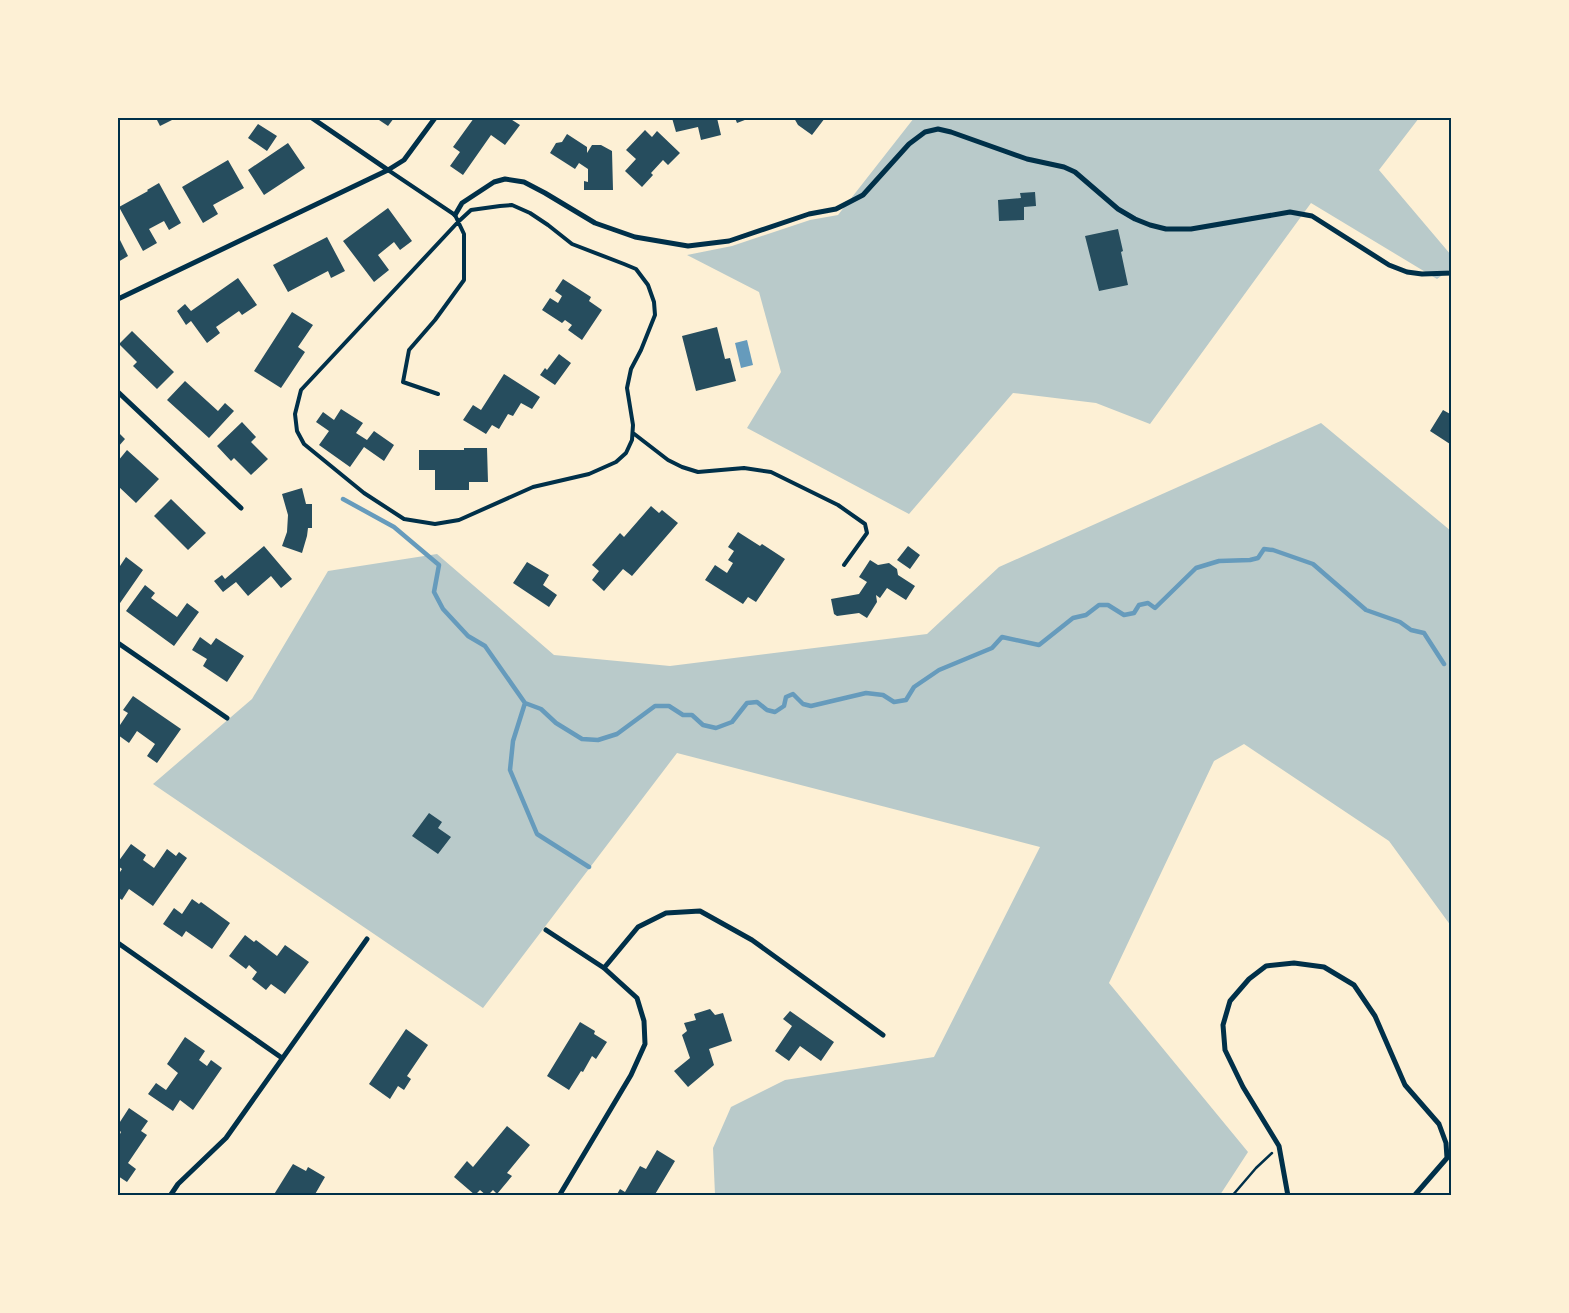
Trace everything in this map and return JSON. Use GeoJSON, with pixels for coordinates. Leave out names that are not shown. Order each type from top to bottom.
{"type":"FeatureCollection","features":[{"type":"Feature","properties":{"kind":"street"},"geometry":{"type":"LineString","coordinates":[[312,118],[388,170]]}},
{"type":"Feature","properties":{"kind":"street"},"geometry":{"type":"LineString","coordinates":[[118,299],[388,170],[404,160],[435,118]]}},
{"type":"Feature","properties":{"kind":"street"},"geometry":{"type":"LineString","coordinates":[[456,215],[462,203],[494,182],[506,179],[524,182],[595,223],[635,237],[688,246],[729,241],[808,214],[836,208],[863,195],[909,144],[925,132],[938,130],[951,132],[1027,158],[1070,169],[1076,172],[1118,209],[1150,225],[1166,229],[1191,229],[1290,212],[1312,216],[1389,265],[1422,274],[1452,273]]}},
{"type":"Feature","properties":{"kind":"street"},"geometry":{"type":"LineString","coordinates":[[118,392],[241,508]]}},
{"type":"Feature","properties":{"kind":"street"},"geometry":{"type":"LineString","coordinates":[[118,643],[227,718]]}},
{"type":"Feature","properties":{"kind":"street"},"geometry":{"type":"LineString","coordinates":[[604,968],[638,928],[666,913],[700,911],[752,940],[883,1035]]}},
{"type":"Feature","properties":{"kind":"street"},"geometry":{"type":"LineString","coordinates":[[546,930],[604,968],[637,998],[644,1021],[645,1044],[631,1075],[559,1196]]}},
{"type":"Feature","properties":{"kind":"street"},"geometry":{"type":"LineString","coordinates":[[170,1196],[178,1184],[226,1138],[366,939]]}},
{"type":"Feature","properties":{"kind":"street"},"geometry":{"type":"LineString","coordinates":[[118,942],[282,1058]]}},
{"type":"Feature","properties":{"kind":"street"},"geometry":{"type":"LineString","coordinates":[[1288,1196],[1279,1146],[1243,1087],[1225,1050],[1223,1025],[1230,1001],[1249,979],[1266,966],[1294,963],[1324,967],[1354,985],[1375,1016],[1405,1085],[1439,1124],[1449,1158],[1414,1196]]}},
{"type":"Feature","properties":{"kind":"lane"},"geometry":{"type":"LineString","coordinates":[[388,170],[456,215],[464,234],[464,280],[409,350],[403,382],[438,394]]}},
{"type":"Feature","properties":{"kind":"lane"},"geometry":{"type":"LineString","coordinates":[[512,205],[536,217],[572,244],[636,270],[648,285],[654,302],[655,315],[641,350],[630,369],[627,388],[633,433],[626,453],[616,462],[589,474],[533,487],[460,520],[435,524],[404,519],[364,493],[304,444],[296,431],[294,414],[302,390],[458,222],[471,210],[512,205]]}},
{"type":"Feature","properties":{"kind":"lane"},"geometry":{"type":"LineString","coordinates":[[633,433],[668,460],[682,467],[698,472],[744,468],[771,472],[838,505],[866,524],[867,533],[844,565]]}},
{"type":"Feature","properties":{"kind":"path"},"geometry":{"type":"LineString","coordinates":[[1232,1196],[1256,1168],[1279,1146]]}},
{"type":"Feature","properties":{"kind":"shaded area"},"geometry":{"type":"Polygon","coordinates":[[[914,118],[1419,118],[1379,170],[1451,255],[1452,268],[1437,279],[1311,203],[1150,424],[1096,403],[1013,393],[909,514],[747,428],[781,372],[759,292],[687,255],[732,246],[810,220],[838,215],[914,118]]]}},
{"type":"Feature","properties":{"kind":"shaded area"},"geometry":{"type":"Polygon","coordinates":[[[1321,423],[1451,531],[1451,926],[1389,841],[1244,744],[1214,761],[1109,983],[1248,1152],[1220,1195],[715,1195],[713,1148],[731,1107],[785,1080],[934,1057],[1040,847],[677,753],[483,1008],[153,784],[252,699],[328,571],[437,554],[554,655],[670,666],[927,634],[999,567],[1321,423]]]}},
{"type":"Feature","properties":{"kind":"water"},"geometry":{"type":"Polygon","coordinates":[[[747,340],[753,365],[741,368],[735,343],[747,340]]]}},
{"type":"Feature","properties":{"kind":"building"},"geometry":{"type":"Polygon","coordinates":[[[156,118],[176,118],[160,126],[156,118]]]}},
{"type":"Feature","properties":{"kind":"building"},"geometry":{"type":"Polygon","coordinates":[[[376,118],[394,118],[388,126],[376,118]]]}},
{"type":"Feature","properties":{"kind":"building"},"geometry":{"type":"Polygon","coordinates":[[[474,118],[509,118],[520,125],[505,145],[491,135],[463,175],[450,166],[460,152],[453,147],[474,118]]]}},
{"type":"Feature","properties":{"kind":"building"},"geometry":{"type":"Polygon","coordinates":[[[672,118],[717,118],[721,135],[701,140],[698,127],[676,132],[672,118]]]}},
{"type":"Feature","properties":{"kind":"building"},"geometry":{"type":"Polygon","coordinates":[[[735,118],[750,118],[737,123],[735,118]]]}},
{"type":"Feature","properties":{"kind":"building"},"geometry":{"type":"Polygon","coordinates":[[[794,118],[825,118],[812,135],[798,125],[794,118]]]}},
{"type":"Feature","properties":{"kind":"building"},"geometry":{"type":"Polygon","coordinates":[[[258,124],[277,136],[267,151],[248,138],[258,124]]]}},
{"type":"Feature","properties":{"kind":"building"},"geometry":{"type":"Polygon","coordinates":[[[645,130],[652,137],[657,131],[680,153],[668,165],[663,160],[642,187],[625,171],[636,159],[626,150],[645,130]]]}},
{"type":"Feature","properties":{"kind":"building"},"geometry":{"type":"Polygon","coordinates":[[[567,134],[587,147],[587,153],[592,145],[601,145],[612,151],[613,190],[584,190],[584,181],[588,182],[588,169],[579,163],[575,169],[550,153],[556,143],[562,142],[567,134]]]}},
{"type":"Feature","properties":{"kind":"building"},"geometry":{"type":"Polygon","coordinates":[[[288,143],[305,168],[264,195],[248,170],[288,143]]]}},
{"type":"Feature","properties":{"kind":"building"},"geometry":{"type":"Polygon","coordinates":[[[228,160],[244,188],[213,205],[218,214],[203,223],[182,187],[228,160]]]}},
{"type":"Feature","properties":{"kind":"building"},"geometry":{"type":"Polygon","coordinates":[[[159,183],[181,223],[169,230],[164,221],[149,229],[157,243],[143,251],[119,207],[159,183]]]}},
{"type":"Feature","properties":{"kind":"building"},"geometry":{"type":"Polygon","coordinates":[[[1035,192],[1036,206],[1024,207],[1024,220],[999,221],[998,200],[1021,198],[1020,193],[1035,192]]]}},
{"type":"Feature","properties":{"kind":"building"},"geometry":{"type":"Polygon","coordinates":[[[388,208],[412,241],[400,250],[394,242],[378,255],[389,270],[374,282],[343,241],[388,208]]]}},
{"type":"Feature","properties":{"kind":"building"},"geometry":{"type":"Polygon","coordinates":[[[1118,229],[1128,285],[1099,291],[1085,236],[1118,229]]]}},
{"type":"Feature","properties":{"kind":"building"},"geometry":{"type":"Polygon","coordinates":[[[118,236],[128,256],[118,262],[118,236]]]}},
{"type":"Feature","properties":{"kind":"building"},"geometry":{"type":"Polygon","coordinates":[[[327,237],[345,271],[331,278],[328,271],[288,292],[273,265],[327,237]]]}},
{"type":"Feature","properties":{"kind":"building"},"geometry":{"type":"Polygon","coordinates":[[[238,278],[257,305],[242,315],[239,311],[216,327],[220,333],[207,343],[191,321],[186,325],[177,311],[185,304],[191,311],[238,278]]]}},
{"type":"Feature","properties":{"kind":"building"},"geometry":{"type":"Polygon","coordinates":[[[563,279],[591,297],[589,301],[602,310],[582,340],[568,330],[572,325],[565,320],[562,323],[542,310],[550,298],[558,303],[562,296],[555,291],[563,279]]]}},
{"type":"Feature","properties":{"kind":"building"},"geometry":{"type":"Polygon","coordinates":[[[292,312],[313,325],[298,347],[305,352],[281,388],[254,371],[292,312]]]}},
{"type":"Feature","properties":{"kind":"building"},"geometry":{"type":"Polygon","coordinates":[[[717,327],[725,359],[730,358],[736,381],[696,391],[682,336],[717,327]]]}},
{"type":"Feature","properties":{"kind":"building"},"geometry":{"type":"Polygon","coordinates":[[[132,331],[174,372],[157,389],[133,366],[137,362],[119,344],[132,331]]]}},
{"type":"Feature","properties":{"kind":"building"},"geometry":{"type":"Polygon","coordinates":[[[559,354],[571,363],[555,385],[540,375],[545,368],[547,370],[559,354]]]}},
{"type":"Feature","properties":{"kind":"building"},"geometry":{"type":"Polygon","coordinates":[[[504,374],[540,397],[532,409],[521,403],[513,416],[508,414],[499,429],[492,425],[486,434],[463,420],[473,405],[481,410],[504,374]]]}},
{"type":"Feature","properties":{"kind":"building"},"geometry":{"type":"Polygon","coordinates":[[[185,381],[218,411],[225,403],[234,411],[209,438],[167,400],[185,381]]]}},
{"type":"Feature","properties":{"kind":"building"},"geometry":{"type":"Polygon","coordinates":[[[341,409],[363,423],[356,433],[367,440],[374,431],[394,445],[384,461],[364,447],[350,467],[319,445],[329,431],[316,422],[323,412],[334,420],[341,409]]]}},
{"type":"Feature","properties":{"kind":"building"},"geometry":{"type":"Polygon","coordinates":[[[1443,410],[1452,415],[1452,441],[1450,444],[1430,431],[1443,410]]]}},
{"type":"Feature","properties":{"kind":"building"},"geometry":{"type":"Polygon","coordinates":[[[242,422],[256,437],[251,442],[268,459],[251,475],[234,458],[231,461],[217,446],[242,422]]]}},
{"type":"Feature","properties":{"kind":"building"},"geometry":{"type":"Polygon","coordinates":[[[118,432],[125,439],[118,447],[118,432]]]}},
{"type":"Feature","properties":{"kind":"building"},"geometry":{"type":"Polygon","coordinates":[[[464,448],[487,448],[488,482],[469,482],[469,490],[435,490],[435,470],[419,470],[419,450],[464,450],[464,448]]]}},
{"type":"Feature","properties":{"kind":"building"},"geometry":{"type":"Polygon","coordinates":[[[127,450],[159,479],[136,503],[118,486],[118,461],[127,450]]]}},
{"type":"Feature","properties":{"kind":"building"},"geometry":{"type":"Polygon","coordinates":[[[302,488],[306,504],[312,504],[312,528],[308,528],[302,553],[282,546],[287,532],[288,515],[282,494],[302,488]]]}},
{"type":"Feature","properties":{"kind":"building"},"geometry":{"type":"Polygon","coordinates":[[[171,499],[206,533],[188,550],[154,516],[171,499]]]}},
{"type":"Feature","properties":{"kind":"building"},"geometry":{"type":"Polygon","coordinates":[[[651,506],[659,513],[662,510],[678,523],[632,576],[623,569],[604,591],[592,580],[599,571],[592,565],[620,533],[624,537],[651,506]]]}},
{"type":"Feature","properties":{"kind":"building"},"geometry":{"type":"Polygon","coordinates":[[[738,532],[760,546],[762,544],[785,559],[756,602],[748,597],[743,604],[705,580],[715,565],[727,573],[733,563],[728,560],[734,551],[728,547],[738,532]]]}},
{"type":"Feature","properties":{"kind":"building"},"geometry":{"type":"Polygon","coordinates":[[[264,546],[292,579],[281,588],[271,576],[248,596],[236,582],[223,592],[214,581],[222,575],[225,579],[264,546]]]}},
{"type":"Feature","properties":{"kind":"building"},"geometry":{"type":"Polygon","coordinates":[[[908,546],[920,555],[910,569],[897,560],[908,546]]]}},
{"type":"Feature","properties":{"kind":"building"},"geometry":{"type":"Polygon","coordinates":[[[126,557],[143,570],[118,606],[118,569],[126,557]]]}},
{"type":"Feature","properties":{"kind":"building"},"geometry":{"type":"Polygon","coordinates":[[[870,560],[878,565],[889,563],[897,569],[898,575],[915,586],[906,600],[887,588],[880,598],[876,595],[877,602],[867,618],[859,613],[837,616],[834,614],[831,599],[859,594],[867,582],[859,577],[870,560]]]}},
{"type":"Feature","properties":{"kind":"building"},"geometry":{"type":"Polygon","coordinates":[[[527,562],[549,575],[543,585],[557,595],[549,607],[513,583],[527,562]]]}},
{"type":"Feature","properties":{"kind":"building"},"geometry":{"type":"Polygon","coordinates":[[[145,585],[155,593],[151,598],[177,617],[187,603],[199,612],[174,646],[126,611],[145,585]]]}},
{"type":"Feature","properties":{"kind":"building"},"geometry":{"type":"Polygon","coordinates":[[[200,637],[211,645],[216,638],[244,656],[227,682],[203,666],[207,659],[192,650],[200,637]]]}},
{"type":"Feature","properties":{"kind":"building"},"geometry":{"type":"Polygon","coordinates":[[[133,696],[181,729],[157,763],[147,756],[155,744],[137,731],[129,743],[118,735],[118,728],[128,713],[123,710],[133,696]]]}},
{"type":"Feature","properties":{"kind":"building"},"geometry":{"type":"Polygon","coordinates":[[[429,813],[442,822],[438,828],[451,837],[438,854],[412,836],[429,813]]]}},
{"type":"Feature","properties":{"kind":"building"},"geometry":{"type":"Polygon","coordinates":[[[131,844],[146,855],[143,860],[154,868],[167,849],[176,856],[179,852],[187,858],[153,906],[129,889],[122,900],[118,897],[118,875],[122,869],[118,866],[118,862],[131,844]]]}},
{"type":"Feature","properties":{"kind":"building"},"geometry":{"type":"Polygon","coordinates":[[[192,899],[199,904],[201,902],[230,923],[212,949],[186,931],[182,937],[163,924],[174,908],[182,914],[192,899]]]}},
{"type":"Feature","properties":{"kind":"building"},"geometry":{"type":"Polygon","coordinates":[[[245,935],[254,942],[256,940],[277,956],[285,945],[309,962],[285,994],[271,984],[266,990],[252,979],[257,972],[249,965],[246,969],[229,956],[245,935]]]}},
{"type":"Feature","properties":{"kind":"building"},"geometry":{"type":"Polygon","coordinates":[[[710,1009],[715,1015],[723,1013],[732,1041],[709,1049],[714,1065],[688,1087],[674,1071],[690,1058],[682,1035],[687,1031],[684,1023],[696,1020],[694,1014],[710,1009]]]}},
{"type":"Feature","properties":{"kind":"building"},"geometry":{"type":"Polygon","coordinates":[[[790,1011],[834,1042],[821,1061],[800,1046],[789,1061],[775,1051],[792,1026],[783,1019],[790,1011]]]}},
{"type":"Feature","properties":{"kind":"building"},"geometry":{"type":"Polygon","coordinates":[[[580,1022],[595,1031],[594,1034],[607,1042],[596,1059],[592,1056],[583,1072],[581,1071],[569,1090],[547,1076],[580,1022]]]}},
{"type":"Feature","properties":{"kind":"building"},"geometry":{"type":"Polygon","coordinates":[[[406,1029],[428,1045],[407,1076],[411,1079],[404,1090],[398,1086],[390,1099],[369,1084],[406,1029]]]}},
{"type":"Feature","properties":{"kind":"building"},"geometry":{"type":"Polygon","coordinates":[[[185,1037],[205,1051],[199,1060],[207,1066],[211,1060],[222,1068],[193,1110],[180,1100],[173,1111],[148,1094],[156,1083],[166,1090],[178,1073],[167,1064],[185,1037]]]}},
{"type":"Feature","properties":{"kind":"building"},"geometry":{"type":"Polygon","coordinates":[[[129,1108],[148,1121],[141,1131],[147,1135],[128,1163],[136,1169],[127,1182],[118,1176],[118,1138],[121,1132],[118,1129],[118,1125],[129,1108]]]}},
{"type":"Feature","properties":{"kind":"building"},"geometry":{"type":"Polygon","coordinates":[[[507,1126],[530,1145],[507,1173],[512,1176],[497,1194],[493,1190],[487,1196],[480,1190],[475,1195],[454,1177],[467,1161],[473,1167],[507,1126]]]}},
{"type":"Feature","properties":{"kind":"building"},"geometry":{"type":"Polygon","coordinates":[[[657,1150],[675,1161],[654,1196],[616,1196],[620,1189],[625,1192],[640,1166],[646,1169],[657,1150]]]}},
{"type":"Feature","properties":{"kind":"building"},"geometry":{"type":"Polygon","coordinates":[[[293,1164],[306,1171],[308,1167],[325,1177],[314,1196],[273,1196],[293,1164]]]}},
{"type":"Feature","properties":{"kind":"waterway"},"geometry":{"type":"LineString","coordinates":[[343,499],[394,527],[439,565],[434,592],[443,609],[468,636],[485,646],[525,703],[541,709],[556,723],[582,739],[598,740],[617,734],[655,706],[669,706],[683,715],[692,715],[703,725],[716,728],[732,722],[747,703],[757,702],[767,710],[775,712],[784,706],[786,697],[793,694],[803,704],[811,706],[866,693],[883,695],[894,702],[906,700],[914,687],[939,670],[992,648],[1002,637],[1039,645],[1073,618],[1086,615],[1099,605],[1108,605],[1124,615],[1134,613],[1139,605],[1148,603],[1155,608],[1196,568],[1219,561],[1258,558],[1264,549],[1273,550],[1313,564],[1366,610],[1400,622],[1411,630],[1424,633],[1444,664]]}},
{"type":"Feature","properties":{"kind":"waterway"},"geometry":{"type":"LineString","coordinates":[[525,703],[513,741],[510,770],[537,834],[589,867]]}}]}
